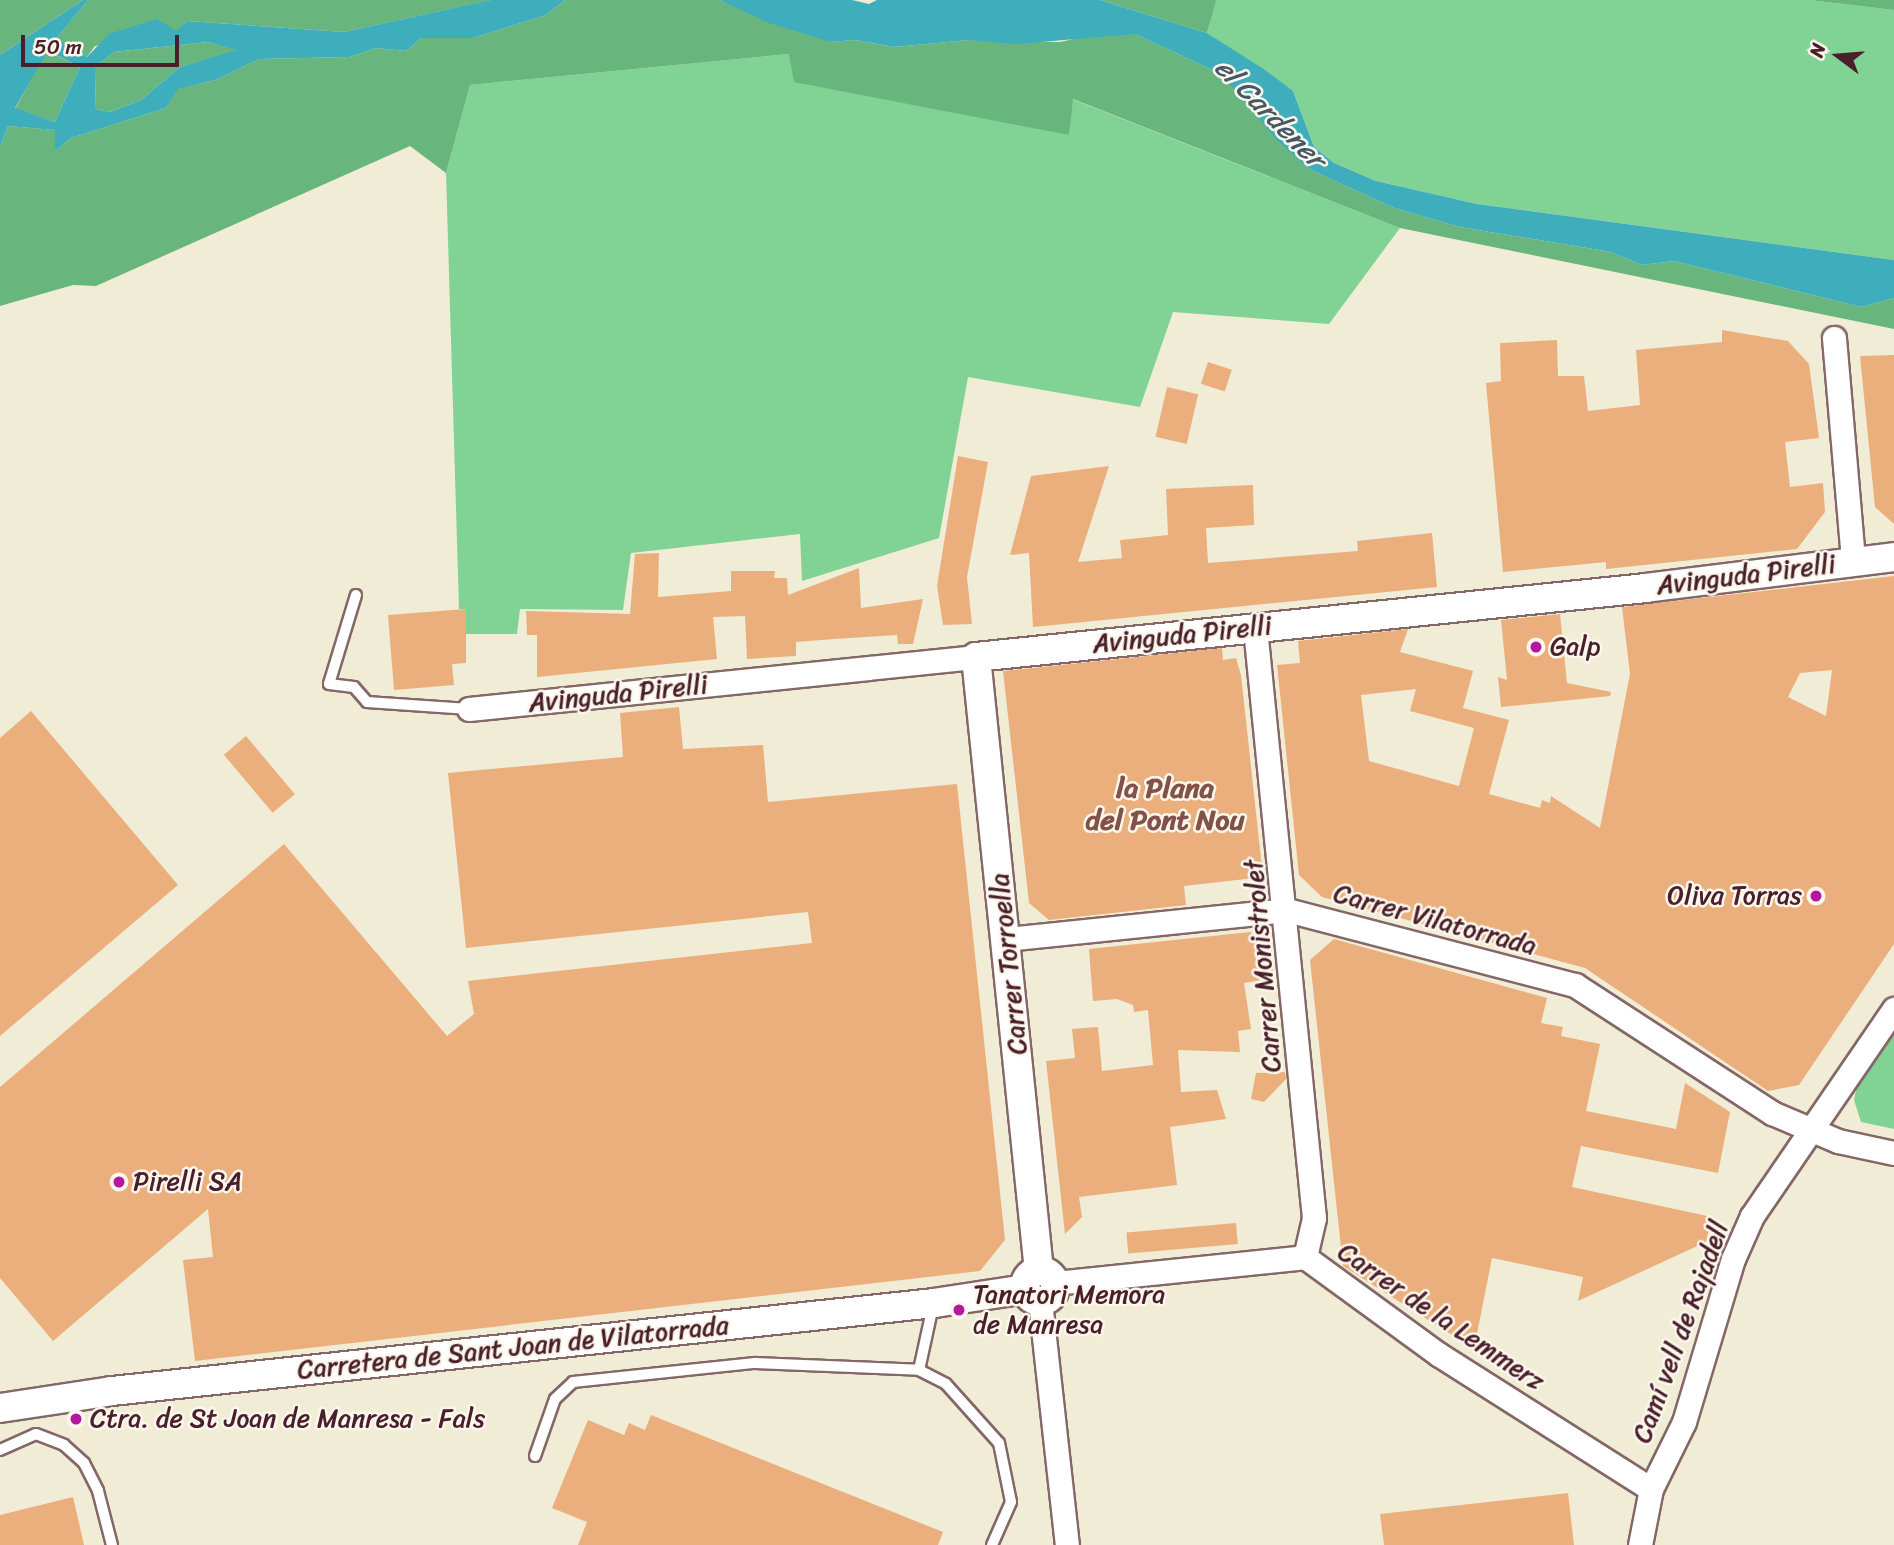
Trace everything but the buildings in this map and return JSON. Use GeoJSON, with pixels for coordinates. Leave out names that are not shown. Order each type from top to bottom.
{"type":"FeatureCollection","features":[{"type":"Feature","properties":{"kind":"street"},"geometry":{"type":"LineString","coordinates":[[1834,338],[1853,561]]}},
{"type":"Feature","properties":{"kind":"street","name":"Avinguda Pirelli"},"geometry":{"type":"LineString","coordinates":[[469,709],[1255,628],[1894,557]]}},
{"type":"Feature","properties":{"kind":"street","name":"Carrer Monistrolet"},"geometry":{"type":"LineString","coordinates":[[1255,628],[1287,910],[1314,1218],[1305,1257]]}},
{"type":"Feature","properties":{"kind":"street","name":"Carrer Torroella"},"geometry":{"type":"LineString","coordinates":[[976,657],[1007,939],[1040,1286]]}},
{"type":"Feature","properties":{"kind":"street","name":"Carrer Vilatorrada"},"geometry":{"type":"LineString","coordinates":[[1007,939],[1287,910],[1575,985],[1772,1113],[1809,1131],[1894,1153]]}},
{"type":"Feature","properties":{"kind":"street","name":"Camí vell de Rajadell"},"geometry":{"type":"LineString","coordinates":[[1640,1545],[1651,1489],[1684,1422],[1733,1259],[1752,1216],[1894,1009]]}},
{"type":"Feature","properties":{"kind":"street","name":"Carrer de la Lemmerz"},"geometry":{"type":"LineString","coordinates":[[1040,1286],[1305,1257],[1438,1353],[1651,1489]]}},
{"type":"Feature","properties":{"kind":"street"},"geometry":{"type":"LineString","coordinates":[[1040,1286],[1067,1545]]}},
{"type":"Feature","properties":{"kind":"street","name":"Carretera de Sant Joan de Vilatorrada"},"geometry":{"type":"LineString","coordinates":[[0,1408],[125,1390],[934,1303],[1040,1286]]}},
{"type":"Feature","properties":{"kind":"lane"},"geometry":{"type":"LineString","coordinates":[[356,595],[329,684],[354,687],[367,702],[469,709]]}},
{"type":"Feature","properties":{"kind":"lane"},"geometry":{"type":"LineString","coordinates":[[919,1370],[934,1303]]}},
{"type":"Feature","properties":{"kind":"lane"},"geometry":{"type":"LineString","coordinates":[[535,1456],[555,1399],[573,1382],[755,1363],[919,1370],[946,1384],[999,1443],[1012,1502],[992,1545]]}},
{"type":"Feature","properties":{"kind":"lane"},"geometry":{"type":"LineString","coordinates":[[0,1450],[36,1434],[64,1445],[84,1463],[99,1491],[112,1545]]}},
{"type":"Feature","properties":{"kind":"green space"},"geometry":{"type":"Polygon","coordinates":[[[0,0],[83,0],[0,55],[0,0]]]}},
{"type":"Feature","properties":{"kind":"green space"},"geometry":{"type":"Polygon","coordinates":[[[88,0],[492,0],[344,32],[187,21],[177,31],[95,46],[87,57],[57,38],[88,0]]]}},
{"type":"Feature","properties":{"kind":"green space"},"geometry":{"type":"Polygon","coordinates":[[[565,0],[720,0],[831,42],[855,40],[894,47],[969,40],[1060,42],[1102,33],[1135,34],[1221,74],[1309,169],[1394,208],[1460,227],[1611,252],[1642,265],[1674,261],[1862,307],[1894,298],[1894,329],[1400,228],[1073,99],[1069,135],[794,82],[789,54],[470,85],[446,173],[410,146],[96,286],[73,285],[0,306],[0,147],[8,126],[56,130],[55,151],[71,138],[166,108],[177,89],[215,80],[260,59],[350,57],[376,48],[406,51],[421,38],[473,38],[546,15],[565,0]]]}},
{"type":"Feature","properties":{"kind":"green space"},"geometry":{"type":"Polygon","coordinates":[[[1100,0],[1216,0],[1216,1],[1207,33],[1100,0]]]}},
{"type":"Feature","properties":{"kind":"green space"},"geometry":{"type":"Polygon","coordinates":[[[1216,0],[1809,0],[1894,10],[1894,260],[1477,204],[1376,181],[1334,163],[1314,147],[1293,91],[1207,33],[1216,0]]]}},
{"type":"Feature","properties":{"kind":"green space"},"geometry":{"type":"Polygon","coordinates":[[[1809,0],[1894,0],[1894,10],[1809,0]]]}},
{"type":"Feature","properties":{"kind":"green space"},"geometry":{"type":"Polygon","coordinates":[[[208,42],[240,50],[180,67],[141,100],[110,112],[95,109],[96,66],[114,52],[208,42]]]}},
{"type":"Feature","properties":{"kind":"green space"},"geometry":{"type":"Polygon","coordinates":[[[47,51],[80,67],[55,122],[15,109],[47,51]]]}},
{"type":"Feature","properties":{"kind":"green space"},"geometry":{"type":"Polygon","coordinates":[[[789,54],[1069,135],[1072,99],[1400,228],[1329,324],[1173,312],[1140,407],[968,377],[939,538],[802,581],[800,534],[631,553],[623,610],[520,609],[517,634],[466,634],[466,609],[459,609],[446,173],[470,85],[789,54]]]}},
{"type":"Feature","properties":{"kind":"green space"},"geometry":{"type":"Polygon","coordinates":[[[1894,1031],[1894,1129],[1861,1122],[1854,1100],[1857,1085],[1894,1031]]]}},
{"type":"Feature","properties":{"kind":"water"},"geometry":{"type":"Polygon","coordinates":[[[83,0],[88,0],[57,38],[87,57],[109,34],[157,19],[176,31],[187,21],[344,32],[491,0],[565,0],[546,15],[473,38],[421,38],[406,51],[376,48],[350,57],[260,59],[215,80],[178,89],[166,108],[71,138],[55,151],[55,130],[8,126],[0,147],[0,55],[83,0]],[[208,42],[114,52],[96,66],[95,109],[110,112],[141,100],[180,67],[237,50],[208,42]],[[48,51],[15,108],[55,122],[80,67],[48,51]]]}},
{"type":"Feature","properties":{"kind":"water","name":"el Cardener"},"geometry":{"type":"Polygon","coordinates":[[[720,0],[852,0],[869,4],[877,0],[1100,0],[1207,33],[1265,70],[1293,91],[1314,147],[1334,163],[1376,181],[1477,204],[1894,260],[1894,298],[1862,307],[1674,261],[1642,265],[1611,252],[1460,227],[1394,208],[1309,169],[1277,140],[1221,74],[1135,34],[1017,44],[969,40],[894,47],[855,40],[831,42],[769,23],[720,0]]]}},
{"type":"Feature","properties":{"kind":"place","name":"Galp"},"geometry":{"type":"Point","coordinates":[1536,647]}},
{"type":"Feature","properties":{"kind":"place","name":"Oliva Torras"},"geometry":{"type":"Point","coordinates":[1816,896]}},
{"type":"Feature","properties":{"kind":"place","name":"Pirelli SA"},"geometry":{"type":"Point","coordinates":[119,1182]}},
{"type":"Feature","properties":{"kind":"place","name":"Tanatori Memora de Manresa"},"geometry":{"type":"Point","coordinates":[959,1310]}},
{"type":"Feature","properties":{"kind":"place","name":"Ctra. de St Joan de Manresa - Fals"},"geometry":{"type":"Point","coordinates":[76,1419]}},
{"type":"Feature","properties":{"kind":"district","name":"la Plana del Pont Nou"},"geometry":{"type":"Point","coordinates":[1165,804]}}]}
